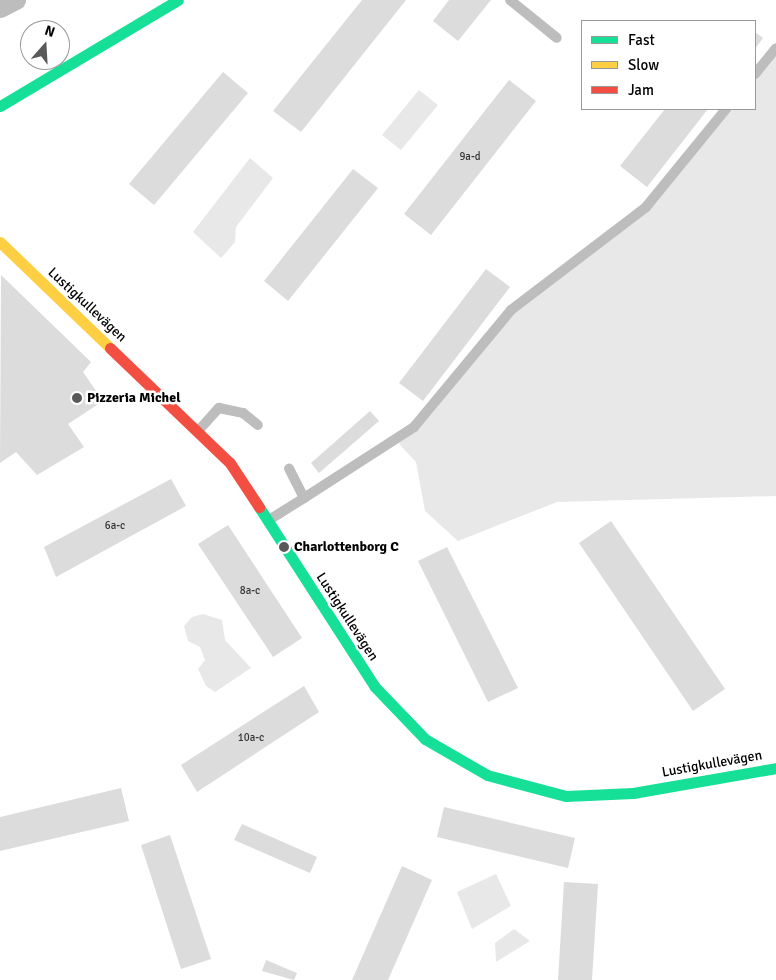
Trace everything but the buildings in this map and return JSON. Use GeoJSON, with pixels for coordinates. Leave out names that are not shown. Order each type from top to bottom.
{"type":"FeatureCollection","features":[{"type":"Feature","properties":{"kind":"street"},"geometry":{"type":"LineString","coordinates":[[0,8],[16,0]]}},
{"type":"Feature","properties":{"kind":"street"},"geometry":{"type":"LineString","coordinates":[[0,106],[178,0]]}},
{"type":"Feature","properties":{"kind":"street","name":"Lustigkullevägen"},"geometry":{"type":"LineString","coordinates":[[0,242],[200,430],[230,463],[386,700],[425,739],[472,768],[540,792],[595,796],[776,768]]}},
{"type":"Feature","properties":{"kind":"lane"},"geometry":{"type":"LineString","coordinates":[[510,0],[558,38]]}},
{"type":"Feature","properties":{"kind":"lane"},"geometry":{"type":"LineString","coordinates":[[756,73],[776,48]]}},
{"type":"Feature","properties":{"kind":"lane"},"geometry":{"type":"LineString","coordinates":[[268,521],[414,427],[511,310],[646,207],[725,110]]}},
{"type":"Feature","properties":{"kind":"lane"},"geometry":{"type":"LineString","coordinates":[[200,430],[219,408],[244,413],[258,425]]}},
{"type":"Feature","properties":{"kind":"lane"},"geometry":{"type":"LineString","coordinates":[[289,469],[304,498]]}},
{"type":"Feature","properties":{"kind":"shaded area"},"geometry":{"type":"Polygon","coordinates":[[[776,48],[776,496],[557,502],[458,541],[425,511],[416,462],[399,444],[483,339],[655,199],[726,110],[756,110],[756,74],[776,48]]]}},
{"type":"Feature","properties":{"kind":"shaded area"},"geometry":{"type":"Polygon","coordinates":[[[419,90],[438,105],[401,150],[382,135],[419,90]]]}},
{"type":"Feature","properties":{"kind":"shaded area"},"geometry":{"type":"Polygon","coordinates":[[[250,158],[273,178],[236,227],[235,242],[221,258],[193,232],[250,158]]]}},
{"type":"Feature","properties":{"kind":"shaded area"},"geometry":{"type":"Polygon","coordinates":[[[203,614],[222,620],[225,640],[251,668],[215,692],[206,686],[198,669],[205,660],[200,647],[188,641],[184,626],[192,617],[203,614]]]}},
{"type":"Feature","properties":{"kind":"shaded area"},"geometry":{"type":"Polygon","coordinates":[[[496,874],[511,906],[472,929],[457,892],[496,874]]]}},
{"type":"Feature","properties":{"kind":"shaded area"},"geometry":{"type":"Polygon","coordinates":[[[514,929],[530,941],[496,962],[495,943],[514,929]]]}},
{"type":"Feature","properties":{"kind":"traffic: fast"},"geometry":{"type":"LineString","coordinates":[[0,106],[178,0]]}},
{"type":"Feature","properties":{"kind":"traffic: fast"},"geometry":{"type":"LineString","coordinates":[[259,507],[375,687],[425,739],[487,775],[566,796],[633,793],[776,768]]}},
{"type":"Feature","properties":{"kind":"traffic: slow"},"geometry":{"type":"LineString","coordinates":[[0,242],[110,348]]}},
{"type":"Feature","properties":{"kind":"traffic: jam"},"geometry":{"type":"LineString","coordinates":[[110,348],[230,463],[259,507]]}},
{"type":"Feature","properties":{"kind":"place","name":"Pizzeria Michel"},"geometry":{"type":"Point","coordinates":[77,398]}},
{"type":"Feature","properties":{"kind":"place","name":"Charlottenborg C"},"geometry":{"type":"Point","coordinates":[284,547]}}]}
